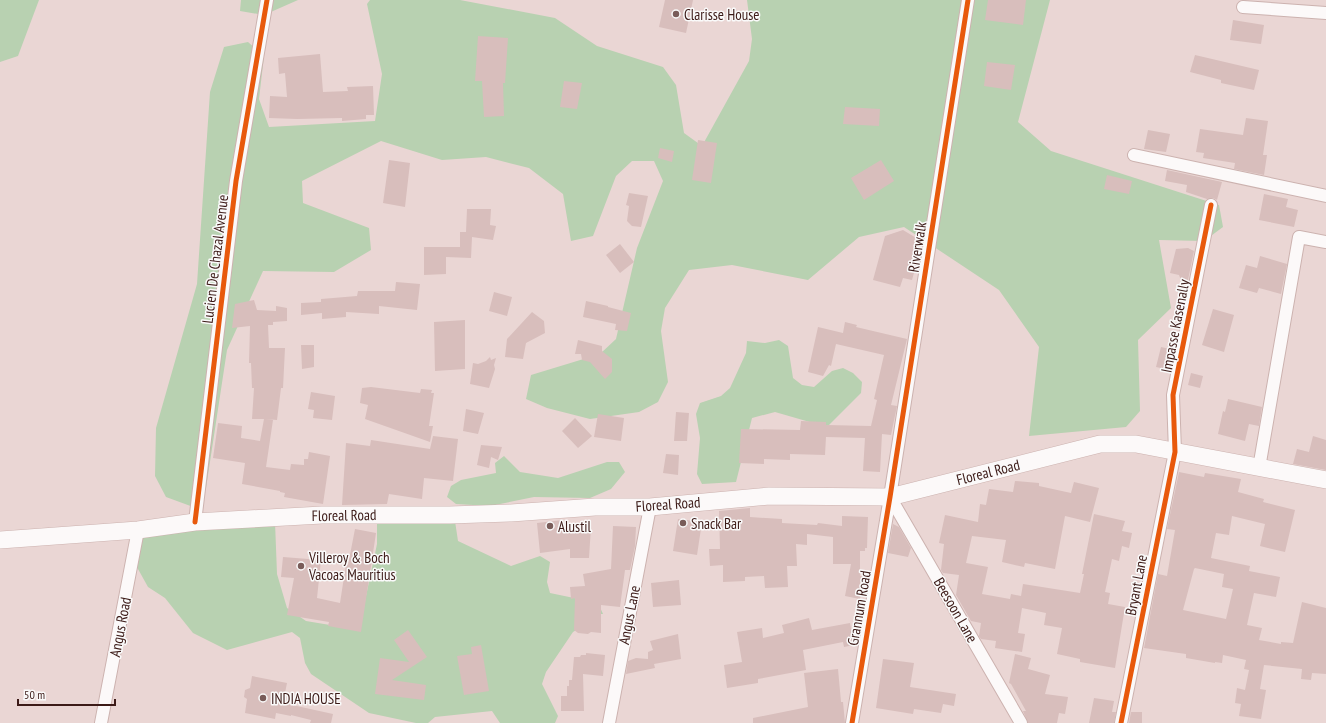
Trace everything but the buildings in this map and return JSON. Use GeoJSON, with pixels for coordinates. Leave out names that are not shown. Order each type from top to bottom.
{"type":"FeatureCollection","features":[{"type":"Feature","properties":{"kind":"main road","name":"Floreal Road"},"geometry":{"type":"LineString","coordinates":[[0,540],[138,530],[195,522],[322,515],[511,513],[595,507],[650,507],[769,496],[890,497],[1100,444],[1136,444],[1326,480]]}},
{"type":"Feature","properties":{"kind":"street","name":"Lucien De Chazal Avenue"},"geometry":{"type":"LineString","coordinates":[[195,522],[236,181],[267,0]]}},
{"type":"Feature","properties":{"kind":"street","name":"Riverwalk"},"geometry":{"type":"LineString","coordinates":[[890,497],[968,0]]}},
{"type":"Feature","properties":{"kind":"street"},"geometry":{"type":"LineString","coordinates":[[1243,7],[1326,13]]}},
{"type":"Feature","properties":{"kind":"street"},"geometry":{"type":"LineString","coordinates":[[1134,155],[1326,196]]}},
{"type":"Feature","properties":{"kind":"street","name":"Impasse Kasenally"},"geometry":{"type":"LineString","coordinates":[[1174,452],[1173,395],[1211,206]]}},
{"type":"Feature","properties":{"kind":"street"},"geometry":{"type":"LineString","coordinates":[[1259,468],[1299,237],[1326,242]]}},
{"type":"Feature","properties":{"kind":"street","name":"Bryant Lane"},"geometry":{"type":"LineString","coordinates":[[1121,723],[1174,452]]}},
{"type":"Feature","properties":{"kind":"street","name":"Grannum Road"},"geometry":{"type":"LineString","coordinates":[[852,723],[890,497]]}},
{"type":"Feature","properties":{"kind":"street","name":"Beesoon Lane"},"geometry":{"type":"LineString","coordinates":[[890,497],[1021,723]]}},
{"type":"Feature","properties":{"kind":"street","name":"Angus Lane"},"geometry":{"type":"LineString","coordinates":[[609,723],[650,507]]}},
{"type":"Feature","properties":{"kind":"street"},"geometry":{"type":"LineString","coordinates":[[0,530],[21,538]]}},
{"type":"Feature","properties":{"kind":"street","name":"Angus Road"},"geometry":{"type":"LineString","coordinates":[[101,723],[138,530]]}},
{"type":"Feature","properties":{"kind":"green space"},"geometry":{"type":"Polygon","coordinates":[[[0,0],[39,0],[18,56],[0,62],[0,0]]]}},
{"type":"Feature","properties":{"kind":"green space"},"geometry":{"type":"Polygon","coordinates":[[[241,0],[298,0],[264,15],[240,11],[241,0]]]}},
{"type":"Feature","properties":{"kind":"green space"},"geometry":{"type":"Polygon","coordinates":[[[370,0],[460,0],[555,18],[597,46],[663,67],[676,85],[684,133],[702,146],[749,61],[752,39],[747,0],[1050,0],[1018,122],[1051,151],[1219,205],[1223,227],[1204,241],[1159,240],[1171,308],[1138,340],[1140,411],[1126,427],[1029,436],[1039,347],[999,290],[904,227],[859,237],[808,280],[732,265],[689,270],[665,308],[661,331],[668,382],[658,402],[639,412],[590,419],[547,408],[526,399],[531,375],[600,354],[616,339],[637,248],[663,181],[654,161],[632,161],[616,176],[593,236],[571,241],[563,194],[529,168],[486,157],[442,160],[381,141],[302,181],[303,203],[369,228],[371,250],[334,272],[263,271],[227,350],[206,488],[196,508],[166,497],[155,476],[156,428],[197,284],[210,92],[224,47],[248,42],[264,56],[259,99],[269,127],[375,121],[382,74],[367,4],[370,0]]]}},
{"type":"Feature","properties":{"kind":"green space"},"geometry":{"type":"Polygon","coordinates":[[[779,340],[788,346],[793,378],[802,385],[814,387],[832,371],[843,368],[853,373],[862,382],[861,393],[827,427],[775,412],[752,418],[736,482],[702,484],[697,474],[700,438],[696,414],[700,403],[721,396],[730,388],[746,353],[747,341],[765,343],[779,340]]]}},
{"type":"Feature","properties":{"kind":"green space"},"geometry":{"type":"Polygon","coordinates":[[[504,456],[520,472],[558,478],[607,462],[619,462],[625,472],[611,489],[590,498],[534,497],[490,506],[456,504],[447,497],[451,486],[461,480],[496,473],[495,463],[504,456]]]}},
{"type":"Feature","properties":{"kind":"green space"},"geometry":{"type":"Polygon","coordinates":[[[377,519],[455,521],[458,541],[511,566],[540,556],[550,562],[547,582],[550,593],[598,603],[603,614],[573,632],[546,672],[542,684],[558,716],[555,723],[500,723],[492,711],[435,717],[428,723],[416,723],[369,713],[311,674],[305,663],[300,638],[292,632],[227,650],[193,633],[165,598],[148,587],[133,560],[140,537],[195,522],[275,522],[277,574],[287,608],[306,621],[342,627],[362,615],[377,544],[377,519]]]}},
{"type":"Feature","properties":{"kind":"cycle path"},"geometry":{"type":"LineString","coordinates":[[195,522],[236,181],[267,0]]}},
{"type":"Feature","properties":{"kind":"cycle path"},"geometry":{"type":"LineString","coordinates":[[852,723],[890,497],[968,0]]}},
{"type":"Feature","properties":{"kind":"cycle path"},"geometry":{"type":"LineString","coordinates":[[1121,723],[1175,452],[1173,395],[1211,205]]}},
{"type":"Feature","properties":{"kind":"place","name":"Clarisse House"},"geometry":{"type":"Point","coordinates":[676,14]}},
{"type":"Feature","properties":{"kind":"place","name":"Snack Bar"},"geometry":{"type":"Point","coordinates":[683,523]}},
{"type":"Feature","properties":{"kind":"place","name":"Alustil"},"geometry":{"type":"Point","coordinates":[550,526]}},
{"type":"Feature","properties":{"kind":"place","name":"Villeroy & Boch Vacoas Mauritius"},"geometry":{"type":"Point","coordinates":[301,566]}},
{"type":"Feature","properties":{"kind":"place","name":"INDIA HOUSE"},"geometry":{"type":"Point","coordinates":[263,698]}}]}
